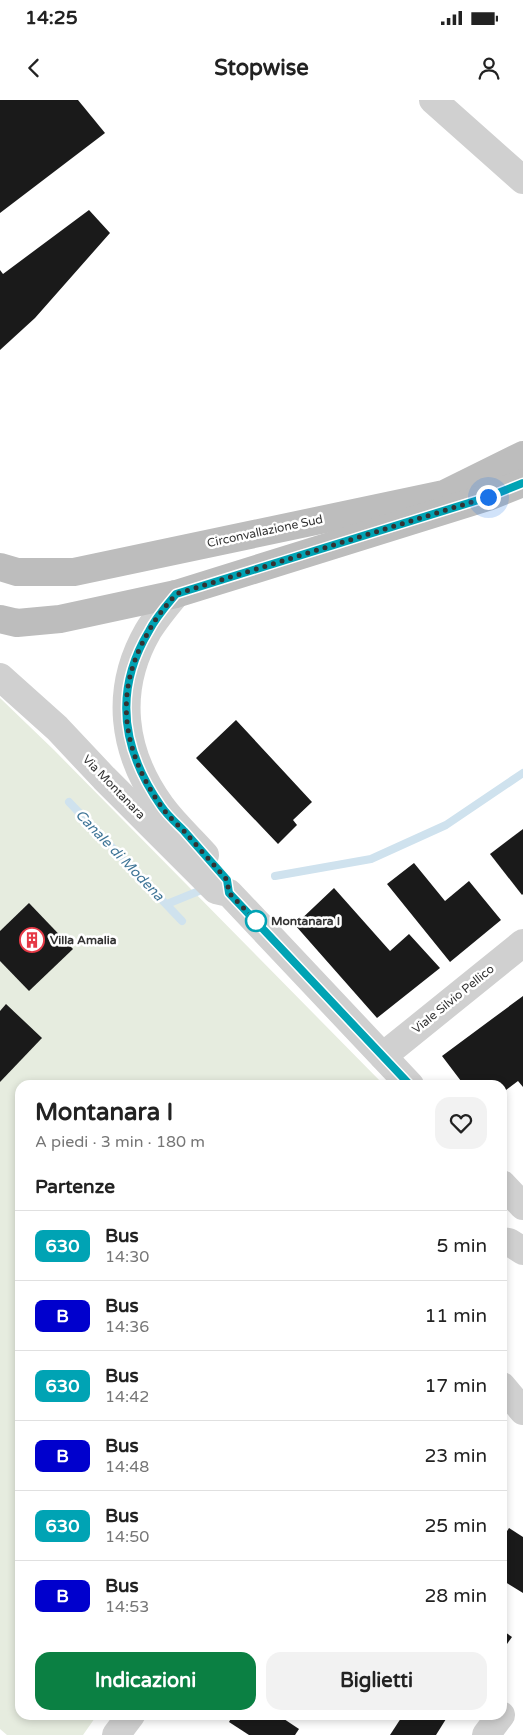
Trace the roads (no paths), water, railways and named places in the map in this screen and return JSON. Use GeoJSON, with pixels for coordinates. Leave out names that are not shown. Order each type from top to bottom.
{"type":"FeatureCollection","features":[{"type":"Feature","properties":{"kind":"main road","name":"Circonvallazione Sud"},"geometry":{"type":"LineString","coordinates":[[0,567],[16,572],[74,572],[444,494],[523,455]]}},
{"type":"Feature","properties":{"kind":"main road"},"geometry":{"type":"LineString","coordinates":[[0,619],[17,623],[60,619],[176,594],[479,500],[523,483]]}},
{"type":"Feature","properties":{"kind":"street"},"geometry":{"type":"LineString","coordinates":[[433,100],[523,180]]}},
{"type":"Feature","properties":{"kind":"street","name":"Via Montanara"},"geometry":{"type":"LineString","coordinates":[[176,594],[148,631],[135,659],[128,686],[127,732],[145,781],[162,807],[227,880],[229,893]]}},
{"type":"Feature","properties":{"kind":"street","name":"Via Montanara"},"geometry":{"type":"LineString","coordinates":[[0,677],[57,728],[216,890],[229,893],[405,1080]]}},
{"type":"Feature","properties":{"kind":"street","name":"Viale Silvio Pellico"},"geometry":{"type":"LineString","coordinates":[[382,1056],[523,942]]}},
{"type":"Feature","properties":{"kind":"street"},"geometry":{"type":"LineString","coordinates":[[507,1189],[523,1206]]}},
{"type":"Feature","properties":{"kind":"street"},"geometry":{"type":"LineString","coordinates":[[507,1242],[523,1251]]}},
{"type":"Feature","properties":{"kind":"street"},"geometry":{"type":"LineString","coordinates":[[507,1392],[523,1410]]}},
{"type":"Feature","properties":{"kind":"street"},"geometry":{"type":"LineString","coordinates":[[116,1735],[127,1720]]}},
{"type":"Feature","properties":{"kind":"street"},"geometry":{"type":"LineString","coordinates":[[486,1735],[497,1720]]}},
{"type":"Feature","properties":{"kind":"waterway"},"geometry":{"type":"LineString","coordinates":[[275,876],[371,859],[446,825],[523,773]]}},
{"type":"Feature","properties":{"kind":"waterway","name":"Canale di Modena"},"geometry":{"type":"LineString","coordinates":[[69,802],[182,921]]}},
{"type":"Feature","properties":{"kind":"waterway","name":"Canale di Modena"},"geometry":{"type":"LineString","coordinates":[[167,904],[199,891]]}},
{"type":"Feature","properties":{"kind":"place","name":"Montanara I"},"geometry":{"type":"Point","coordinates":[256,921]}},
{"type":"Feature","properties":{"kind":"place","name":"Villa Amalia"},"geometry":{"type":"Point","coordinates":[32,940]}}]}
